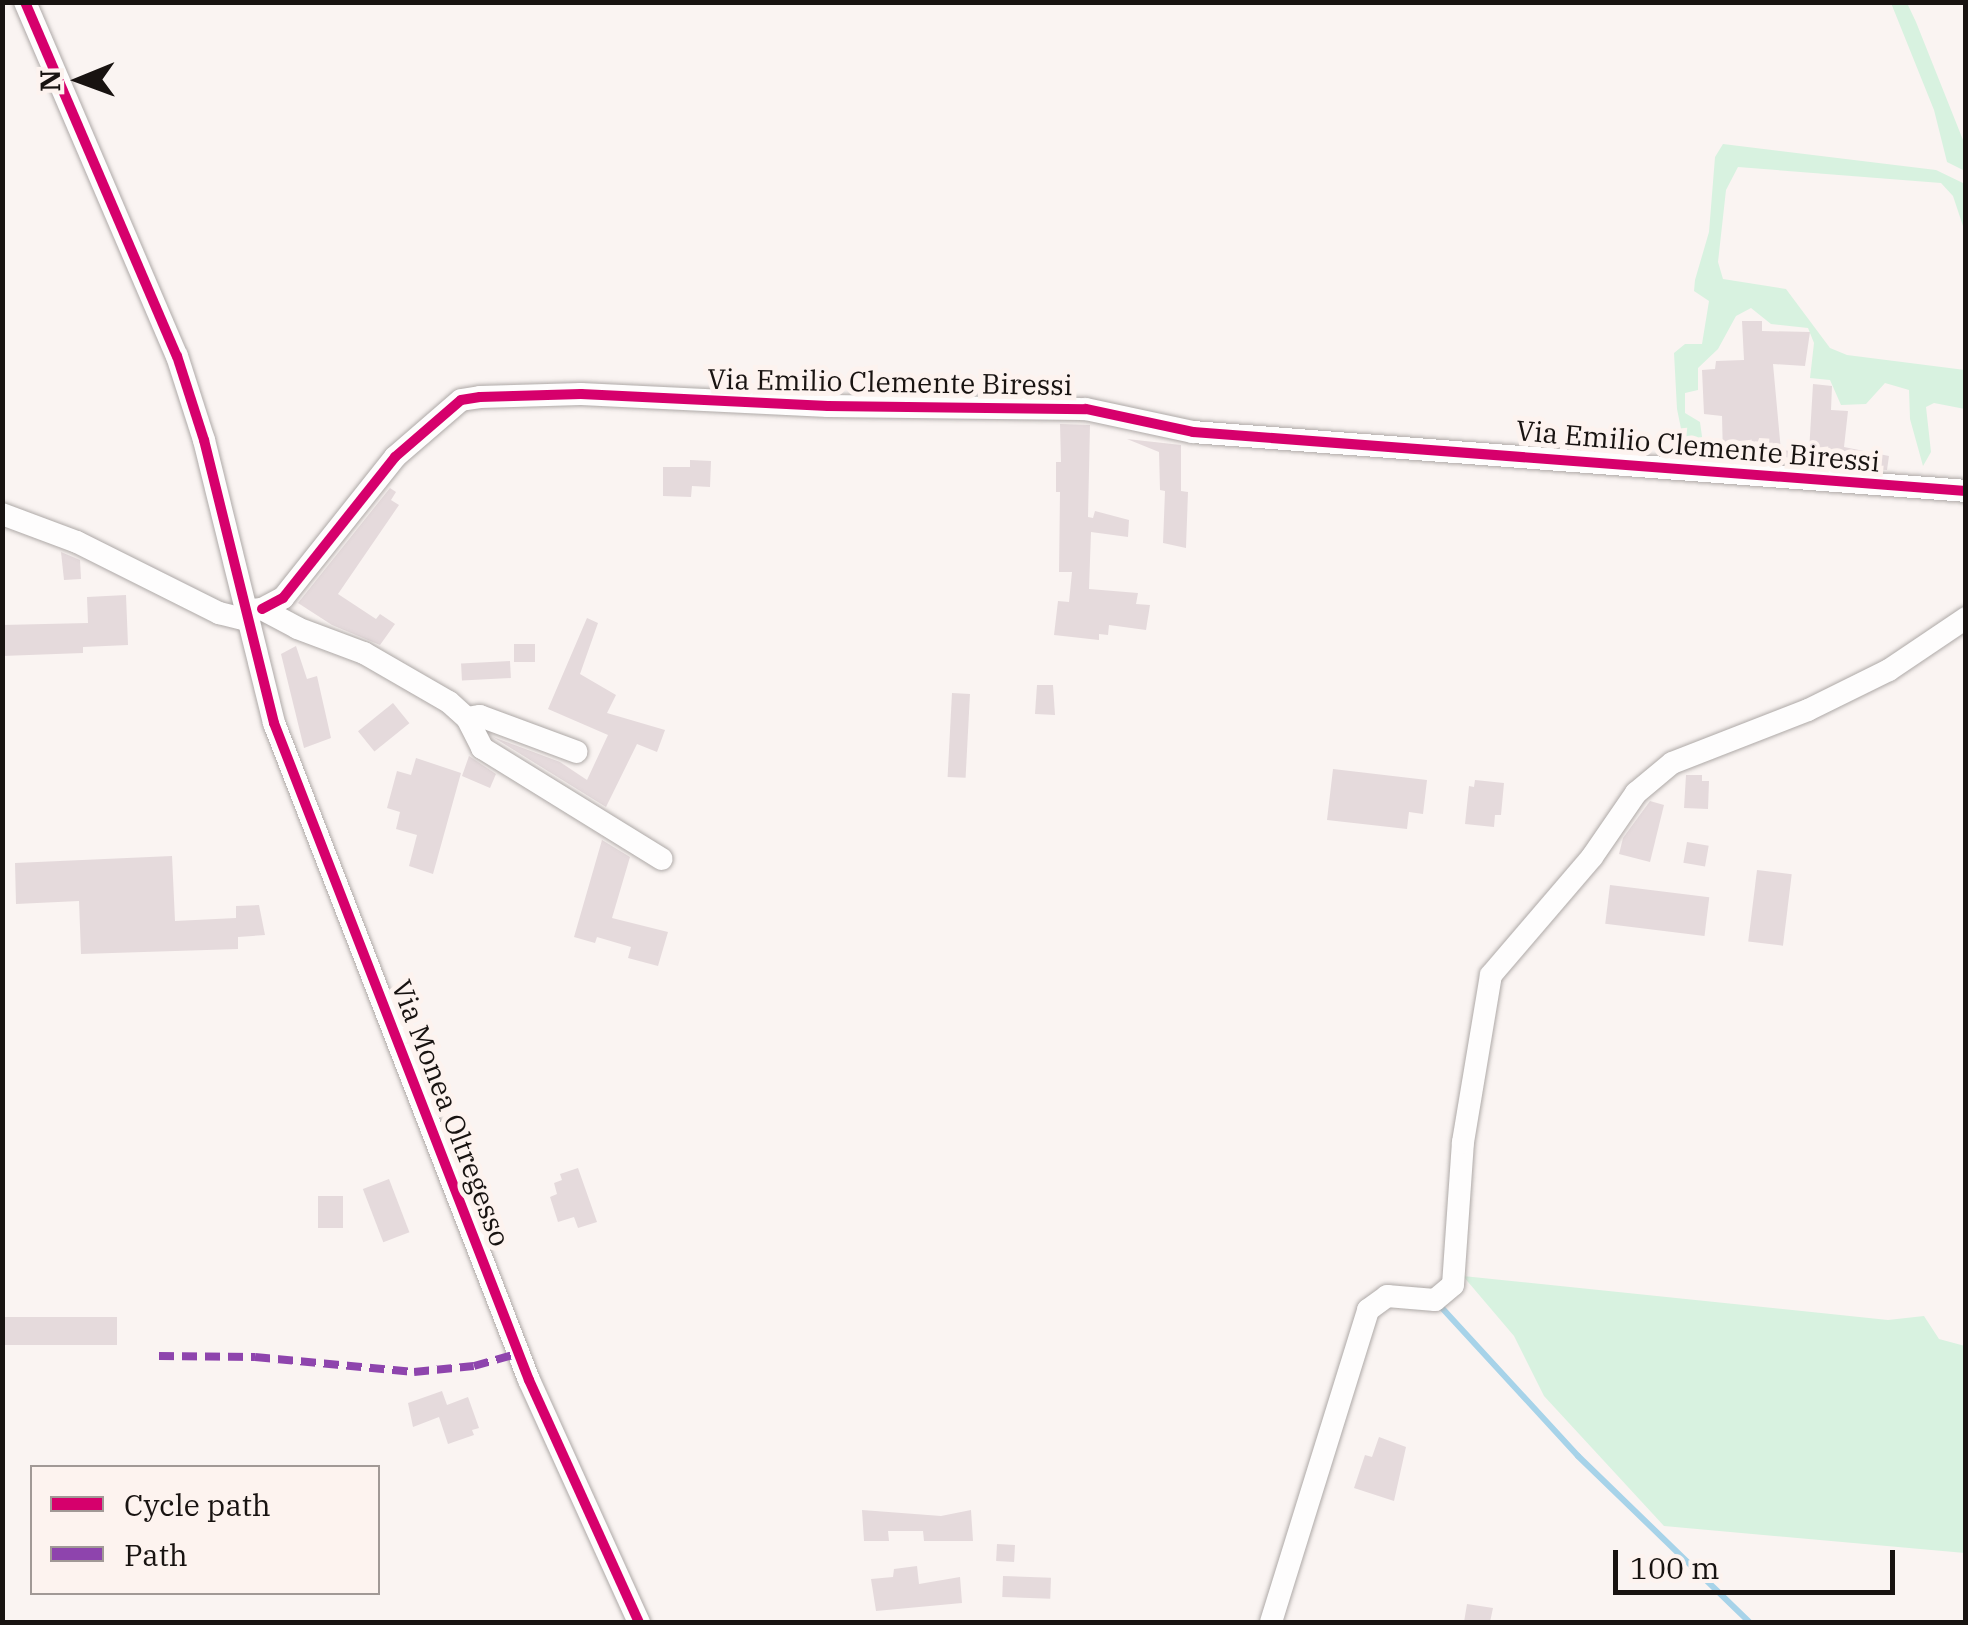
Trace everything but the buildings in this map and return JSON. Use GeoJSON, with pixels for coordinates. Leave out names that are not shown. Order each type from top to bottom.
{"type":"FeatureCollection","features":[{"type":"Feature","properties":{"kind":"street","name":"Via Monea Oltregesso"},"geometry":{"type":"LineString","coordinates":[[25,2],[177,356],[263,611],[274,723],[529,1380],[639,1622]]}},
{"type":"Feature","properties":{"kind":"street","name":"Via Emilio Clemente Biressi"},"geometry":{"type":"LineString","coordinates":[[263,611],[394,457],[461,400],[480,397],[581,394],[828,406],[1086,409],[1194,432],[1966,491]]}},
{"type":"Feature","properties":{"kind":"street"},"geometry":{"type":"LineString","coordinates":[[2,514],[77,542],[219,613],[263,611],[364,653],[449,702],[467,718],[482,748],[662,859]]}},
{"type":"Feature","properties":{"kind":"street"},"geometry":{"type":"LineString","coordinates":[[1272,1622],[1368,1310],[1387,1296],[1435,1300],[1453,1284],[1464,1142],[1491,975],[1592,856],[1636,794],[1672,763],[1808,710],[1890,670],[1966,618]]}},
{"type":"Feature","properties":{"kind":"street"},"geometry":{"type":"LineString","coordinates":[[467,718],[480,716],[577,752]]}},
{"type":"Feature","properties":{"kind":"green space"},"geometry":{"type":"Polygon","coordinates":[[[1891,3],[1907,3],[1916,22],[1965,145],[1965,171],[1947,162],[1934,110],[1891,3]]]}},
{"type":"Feature","properties":{"kind":"green space"},"geometry":{"type":"Polygon","coordinates":[[[1723,144],[1936,170],[1965,184],[1965,232],[1953,196],[1941,183],[1738,167],[1726,190],[1718,262],[1723,279],[1786,289],[1830,348],[1847,355],[1965,370],[1965,409],[1934,403],[1926,407],[1931,452],[1923,466],[1910,419],[1909,390],[1885,383],[1866,404],[1841,405],[1830,380],[1810,378],[1814,343],[1808,328],[1771,324],[1751,308],[1736,316],[1718,349],[1698,368],[1698,390],[1685,393],[1685,413],[1700,422],[1704,451],[1699,460],[1688,463],[1677,409],[1674,353],[1685,344],[1702,344],[1709,301],[1694,291],[1695,280],[1709,232],[1715,157],[1723,144]]]}},
{"type":"Feature","properties":{"kind":"green space"},"geometry":{"type":"Polygon","coordinates":[[[1463,1276],[1888,1320],[1924,1316],[1939,1339],[1965,1346],[1965,1553],[1664,1526],[1544,1396],[1514,1336],[1463,1276]]]}},
{"type":"Feature","properties":{"kind":"waterway"},"geometry":{"type":"LineString","coordinates":[[1442,1308],[1578,1456],[1749,1622]]}},
{"type":"Feature","properties":{"kind":"marked path"},"geometry":{"type":"LineString","coordinates":[[159,1356],[255,1357],[414,1372],[474,1366],[520,1353]]}},
{"type":"Feature","properties":{"kind":"cycle path"},"geometry":{"type":"LineString","coordinates":[[25,2],[177,356],[204,440],[274,723],[529,1380],[639,1622]]}},
{"type":"Feature","properties":{"kind":"cycle path"},"geometry":{"type":"LineString","coordinates":[[262,609],[283,598],[395,457],[461,400],[480,397],[581,394],[828,406],[1086,409],[1193,432],[1966,491]]}}]}
